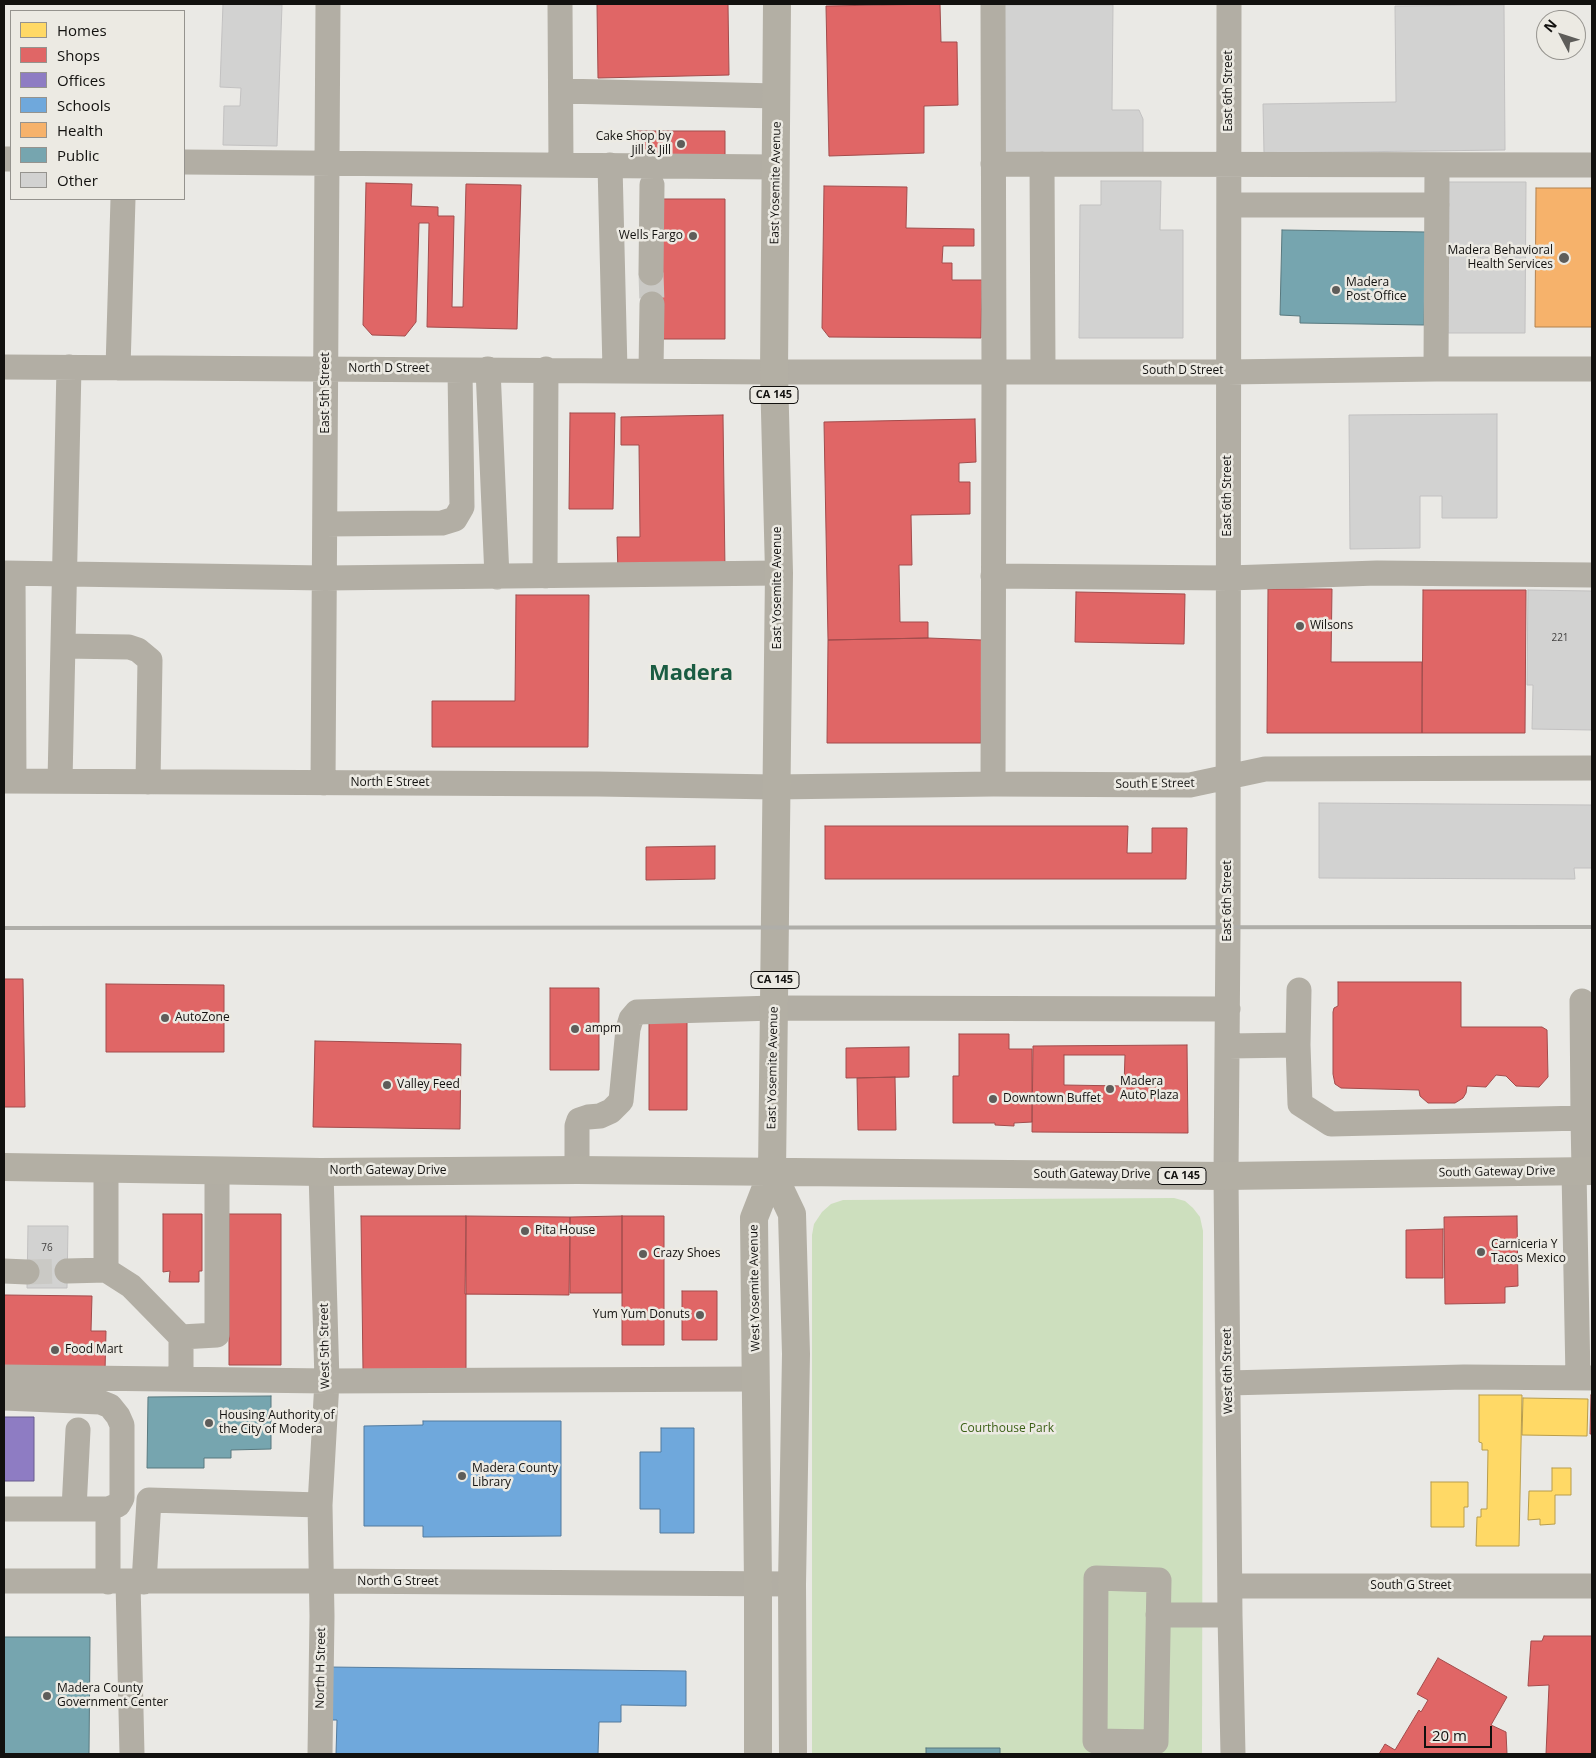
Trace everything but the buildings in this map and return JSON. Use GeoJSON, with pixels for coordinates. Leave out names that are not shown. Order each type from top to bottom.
{"type":"FeatureCollection","features":[{"type":"Feature","properties":{"kind":"main road","name":"East Yosemite Avenue"},"geometry":{"type":"LineString","coordinates":[[772,1172],[779,573],[774,372],[778,4]]}},
{"type":"Feature","properties":{"kind":"main road","name":"North Gateway Drive"},"geometry":{"type":"LineString","coordinates":[[4,1167],[321,1172],[576,1170],[772,1172]]}},
{"type":"Feature","properties":{"kind":"main road","name":"South Gateway Drive"},"geometry":{"type":"LineString","coordinates":[[772,1172],[1226,1176],[1584,1171]]}},
{"type":"Feature","properties":{"kind":"main road","name":"West Yosemite Avenue"},"geometry":{"type":"LineString","coordinates":[[758,1754],[754,1218],[772,1172]]}},
{"type":"Feature","properties":{"kind":"main road"},"geometry":{"type":"LineString","coordinates":[[772,1172],[792,1214],[796,1354],[792,1584],[792,1754]]}},
{"type":"Feature","properties":{"kind":"street","name":"East 5th Street"},"geometry":{"type":"LineString","coordinates":[[323,783],[328,4]]}},
{"type":"Feature","properties":{"kind":"street"},"geometry":{"type":"LineString","coordinates":[[560,4],[561,165]]}},
{"type":"Feature","properties":{"kind":"street"},"geometry":{"type":"LineString","coordinates":[[992,4],[994,371],[993,784]]}},
{"type":"Feature","properties":{"kind":"street","name":"East 6th Street"},"geometry":{"type":"LineString","coordinates":[[1228,998],[1229,4]]}},
{"type":"Feature","properties":{"kind":"street"},"geometry":{"type":"LineString","coordinates":[[561,91],[777,96]]}},
{"type":"Feature","properties":{"kind":"street"},"geometry":{"type":"LineString","coordinates":[[185,162],[561,165],[610,175],[657,176],[776,167]]}},
{"type":"Feature","properties":{"kind":"street"},"geometry":{"type":"LineString","coordinates":[[992,164],[1592,165]]}},
{"type":"Feature","properties":{"kind":"street"},"geometry":{"type":"LineString","coordinates":[[1042,164],[1043,370]]}},
{"type":"Feature","properties":{"kind":"street"},"geometry":{"type":"LineString","coordinates":[[1436,368],[1437,165]]}},
{"type":"Feature","properties":{"kind":"street"},"geometry":{"type":"LineString","coordinates":[[610,175],[615,370]]}},
{"type":"Feature","properties":{"kind":"street"},"geometry":{"type":"LineString","coordinates":[[653,269],[657,176]]}},
{"type":"Feature","properties":{"kind":"street"},"geometry":{"type":"LineString","coordinates":[[118,368],[123,200]]}},
{"type":"Feature","properties":{"kind":"street"},"geometry":{"type":"LineString","coordinates":[[1229,204],[1437,205]]}},
{"type":"Feature","properties":{"kind":"street"},"geometry":{"type":"LineString","coordinates":[[651,370],[653,306]]}},
{"type":"Feature","properties":{"kind":"street","name":"North D Street"},"geometry":{"type":"LineString","coordinates":[[4,366],[774,372]]}},
{"type":"Feature","properties":{"kind":"street"},"geometry":{"type":"LineString","coordinates":[[60,781],[70,367]]}},
{"type":"Feature","properties":{"kind":"street","name":"South D Street"},"geometry":{"type":"LineString","coordinates":[[774,372],[1043,370],[1228,372],[1436,368],[1592,369]]}},
{"type":"Feature","properties":{"kind":"street"},"geometry":{"type":"LineString","coordinates":[[488,369],[497,577]]}},
{"type":"Feature","properties":{"kind":"street"},"geometry":{"type":"LineString","coordinates":[[545,576],[546,369]]}},
{"type":"Feature","properties":{"kind":"street"},"geometry":{"type":"LineString","coordinates":[[325,524],[442,523],[455,519],[462,507],[460,370]]}},
{"type":"Feature","properties":{"kind":"street"},"geometry":{"type":"LineString","coordinates":[[9,781],[8,573],[325,578],[779,573]]}},
{"type":"Feature","properties":{"kind":"street"},"geometry":{"type":"LineString","coordinates":[[994,576],[1229,578],[1377,573],[1592,575]]}},
{"type":"Feature","properties":{"kind":"street"},"geometry":{"type":"LineString","coordinates":[[63,646],[129,647],[138,650],[150,660],[148,782]]}},
{"type":"Feature","properties":{"kind":"street","name":"South E Street"},"geometry":{"type":"LineString","coordinates":[[775,787],[993,784],[1190,785],[1265,769],[1592,768]]}},
{"type":"Feature","properties":{"kind":"street","name":"North E Street"},"geometry":{"type":"LineString","coordinates":[[9,781],[598,784],[775,787]]}},
{"type":"Feature","properties":{"kind":"street"},"geometry":{"type":"LineString","coordinates":[[1299,990],[1300,1104],[1331,1124],[1583,1118]]}},
{"type":"Feature","properties":{"kind":"street"},"geometry":{"type":"LineString","coordinates":[[576,1170],[577,1126],[579,1120],[600,1116],[611,1111],[621,1101],[628,1029],[631,1019],[637,1012],[1228,998]]}},
{"type":"Feature","properties":{"kind":"street","name":"West 6th Street"},"geometry":{"type":"LineString","coordinates":[[1228,998],[1226,1176],[1233,1754]]}},
{"type":"Feature","properties":{"kind":"street"},"geometry":{"type":"LineString","coordinates":[[1228,1383],[1464,1377],[1585,1378],[1582,1001]]}},
{"type":"Feature","properties":{"kind":"street"},"geometry":{"type":"LineString","coordinates":[[1228,1046],[1298,1044]]}},
{"type":"Feature","properties":{"kind":"street"},"geometry":{"type":"LineString","coordinates":[[106,1168],[106,1270]]}},
{"type":"Feature","properties":{"kind":"street"},"geometry":{"type":"LineString","coordinates":[[181,1337],[217,1335],[217,1170]]}},
{"type":"Feature","properties":{"kind":"street","name":"West 5th Street"},"geometry":{"type":"LineString","coordinates":[[321,1172],[327,1381],[320,1505],[321,1581]]}},
{"type":"Feature","properties":{"kind":"street"},"geometry":{"type":"LineString","coordinates":[[67,1271],[106,1270],[131,1286],[181,1337],[180,1378]]}},
{"type":"Feature","properties":{"kind":"street"},"geometry":{"type":"LineString","coordinates":[[4,1377],[327,1381],[756,1379]]}},
{"type":"Feature","properties":{"kind":"street"},"geometry":{"type":"LineString","coordinates":[[4,1398],[100,1402],[110,1406],[122,1425],[122,1498],[118,1505],[108,1509],[4,1509]]}},
{"type":"Feature","properties":{"kind":"street"},"geometry":{"type":"LineString","coordinates":[[74,1509],[78,1430]]}},
{"type":"Feature","properties":{"kind":"street"},"geometry":{"type":"LineString","coordinates":[[127,1582],[149,1500],[320,1505]]}},
{"type":"Feature","properties":{"kind":"street"},"geometry":{"type":"LineString","coordinates":[[108,1509],[127,1582],[132,1754]]}},
{"type":"Feature","properties":{"kind":"street"},"geometry":{"type":"LineString","coordinates":[[1096,1578],[1159,1580],[1158,1615],[1156,1742],[1095,1741],[1096,1578]]}},
{"type":"Feature","properties":{"kind":"street","name":"North G Street"},"geometry":{"type":"LineString","coordinates":[[4,1581],[792,1584]]}},
{"type":"Feature","properties":{"kind":"street","name":"North H Street"},"geometry":{"type":"LineString","coordinates":[[320,1754],[321,1581]]}},
{"type":"Feature","properties":{"kind":"street","name":"South G Street"},"geometry":{"type":"LineString","coordinates":[[1230,1586],[1592,1586]]}},
{"type":"Feature","properties":{"kind":"street"},"geometry":{"type":"LineString","coordinates":[[1158,1615],[1230,1615]]}},
{"type":"Feature","properties":{"kind":"green space","name":"Courthouse Park"},"geometry":{"type":"Polygon","coordinates":[[[1174,1198],[1185,1201],[1193,1208],[1200,1217],[1203,1231],[1202,1754],[812,1754],[812,1235],[814,1224],[822,1212],[831,1204],[843,1200],[1174,1198]]]}},
{"type":"Feature","properties":{"kind":"tunnel"},"geometry":{"type":"LineString","coordinates":[[651,273],[652,304]]}},
{"type":"Feature","properties":{"kind":"tunnel"},"geometry":{"type":"LineString","coordinates":[[27,1272],[67,1271]]}},
{"type":"Feature","properties":{"kind":"railway"},"geometry":{"type":"LineString","coordinates":[[4,928],[1592,927]]}},
{"type":"Feature","properties":{"kind":"place","name":"Cake Shop by Jill & Jill"},"geometry":{"type":"Point","coordinates":[681,144]}},
{"type":"Feature","properties":{"kind":"place","name":"Wells Fargo"},"geometry":{"type":"Point","coordinates":[693,236]}},
{"type":"Feature","properties":{"kind":"place","name":"Madera Behavioral Health Services"},"geometry":{"type":"Point","coordinates":[1564,258]}},
{"type":"Feature","properties":{"kind":"place","name":"Madera Post Office"},"geometry":{"type":"Point","coordinates":[1336,290]}},
{"type":"Feature","properties":{"kind":"place","name":"Wilsons"},"geometry":{"type":"Point","coordinates":[1300,626]}},
{"type":"Feature","properties":{"kind":"place","name":"AutoZone"},"geometry":{"type":"Point","coordinates":[165,1018]}},
{"type":"Feature","properties":{"kind":"place","name":"ampm"},"geometry":{"type":"Point","coordinates":[575,1029]}},
{"type":"Feature","properties":{"kind":"place","name":"Valley Feed"},"geometry":{"type":"Point","coordinates":[387,1085]}},
{"type":"Feature","properties":{"kind":"place","name":"Madera Auto Plaza"},"geometry":{"type":"Point","coordinates":[1110,1089]}},
{"type":"Feature","properties":{"kind":"place","name":"Downtown Buffet"},"geometry":{"type":"Point","coordinates":[993,1099]}},
{"type":"Feature","properties":{"kind":"place","name":"Pita House"},"geometry":{"type":"Point","coordinates":[525,1231]}},
{"type":"Feature","properties":{"kind":"place","name":"Carniceria Y Tacos Mexico"},"geometry":{"type":"Point","coordinates":[1481,1252]}},
{"type":"Feature","properties":{"kind":"place","name":"Crazy Shoes"},"geometry":{"type":"Point","coordinates":[643,1254]}},
{"type":"Feature","properties":{"kind":"place","name":"Yum Yum Donuts"},"geometry":{"type":"Point","coordinates":[700,1315]}},
{"type":"Feature","properties":{"kind":"place","name":"Food Mart"},"geometry":{"type":"Point","coordinates":[55,1350]}},
{"type":"Feature","properties":{"kind":"place","name":"Housing Authority of the City of Modera"},"geometry":{"type":"Point","coordinates":[209,1423]}},
{"type":"Feature","properties":{"kind":"place","name":"Madera County Library"},"geometry":{"type":"Point","coordinates":[462,1476]}},
{"type":"Feature","properties":{"kind":"place","name":"Madera County Government Center"},"geometry":{"type":"Point","coordinates":[47,1696]}},
{"type":"Feature","properties":{"kind":"district","name":"Madera"},"geometry":{"type":"Point","coordinates":[691,674]}}]}
